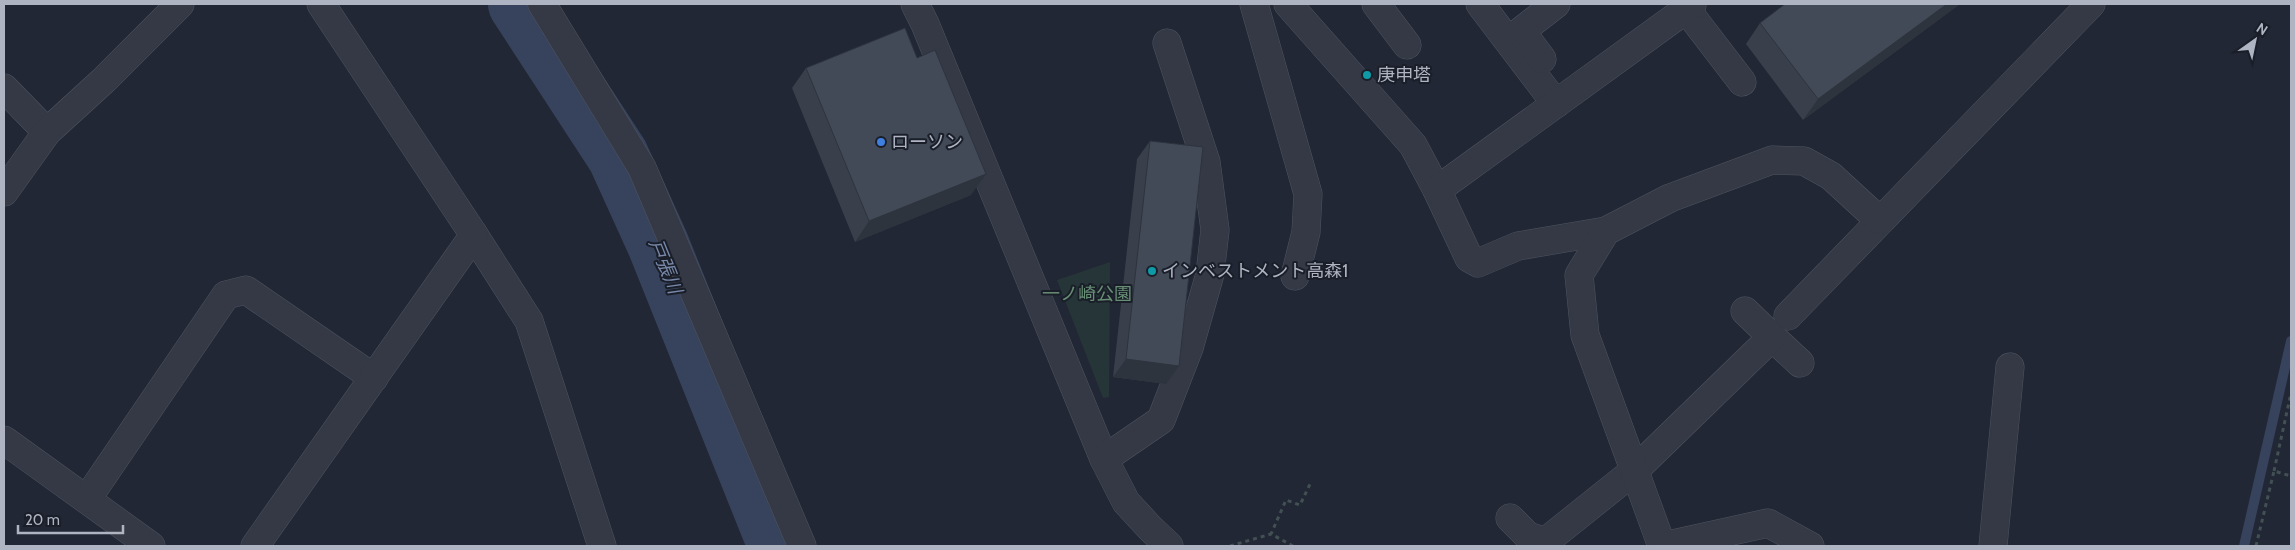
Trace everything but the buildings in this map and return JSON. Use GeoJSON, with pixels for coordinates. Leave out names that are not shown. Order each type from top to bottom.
{"type":"FeatureCollection","features":[{"type":"Feature","properties":{"kind":"street"},"geometry":{"type":"LineString","coordinates":[[4,192],[47,132],[104,80],[180,4]]}},
{"type":"Feature","properties":{"kind":"street"},"geometry":{"type":"LineString","coordinates":[[321,4],[529,321],[602,546]]}},
{"type":"Feature","properties":{"kind":"street"},"geometry":{"type":"LineString","coordinates":[[542,4],[642,168],[802,546]]}},
{"type":"Feature","properties":{"kind":"street"},"geometry":{"type":"LineString","coordinates":[[915,4],[926,24],[1104,459],[1126,502],[1169,546]]}},
{"type":"Feature","properties":{"kind":"street"},"geometry":{"type":"LineString","coordinates":[[1254,4],[1308,194],[1306,232],[1295,276]]}},
{"type":"Feature","properties":{"kind":"street"},"geometry":{"type":"LineString","coordinates":[[1288,4],[1413,145],[1437,190],[1468,258],[1478,263],[1518,246],[1606,231],[1670,198],[1772,160],[1804,161],[1831,176],[1880,221]]}},
{"type":"Feature","properties":{"kind":"street"},"geometry":{"type":"LineString","coordinates":[[1376,4],[1407,45]]}},
{"type":"Feature","properties":{"kind":"street"},"geometry":{"type":"LineString","coordinates":[[1480,4],[1562,100]]}},
{"type":"Feature","properties":{"kind":"street"},"geometry":{"type":"LineString","coordinates":[[1556,4],[1522,31],[1562,100]]}},
{"type":"Feature","properties":{"kind":"street"},"geometry":{"type":"LineString","coordinates":[[1788,316],[2091,4]]}},
{"type":"Feature","properties":{"kind":"street"},"geometry":{"type":"LineString","coordinates":[[1437,190],[1691,5],[1742,82]]}},
{"type":"Feature","properties":{"kind":"street"},"geometry":{"type":"LineString","coordinates":[[1104,459],[1161,420],[1189,348],[1210,274],[1215,230],[1206,162],[1167,43]]}},
{"type":"Feature","properties":{"kind":"street"},"geometry":{"type":"LineString","coordinates":[[4,88],[47,132]]}},
{"type":"Feature","properties":{"kind":"street"},"geometry":{"type":"LineString","coordinates":[[1606,231],[1580,275],[1585,336],[1663,546],[1768,522],[1810,546]]}},
{"type":"Feature","properties":{"kind":"street"},"geometry":{"type":"LineString","coordinates":[[254,546],[474,235]]}},
{"type":"Feature","properties":{"kind":"street"},"geometry":{"type":"LineString","coordinates":[[87,499],[226,295],[246,290],[374,378]]}},
{"type":"Feature","properties":{"kind":"street"},"geometry":{"type":"LineString","coordinates":[[1745,311],[1800,363]]}},
{"type":"Feature","properties":{"kind":"street"},"geometry":{"type":"LineString","coordinates":[[1510,518],[1528,536],[1543,544],[1635,470],[1772,337]]}},
{"type":"Feature","properties":{"kind":"street"},"geometry":{"type":"LineString","coordinates":[[1992,546],[2010,367]]}},
{"type":"Feature","properties":{"kind":"street"},"geometry":{"type":"LineString","coordinates":[[4,440],[151,546]]}},
{"type":"Feature","properties":{"kind":"path"},"geometry":{"type":"LineString","coordinates":[[2256,546],[2291,393]]}},
{"type":"Feature","properties":{"kind":"path"},"geometry":{"type":"LineString","coordinates":[[2274,471],[2291,476]]}},
{"type":"Feature","properties":{"kind":"path"},"geometry":{"type":"LineString","coordinates":[[1271,534],[1286,500],[1300,505],[1311,482]]}},
{"type":"Feature","properties":{"kind":"path"},"geometry":{"type":"LineString","coordinates":[[1230,546],[1271,534],[1293,546]]}},
{"type":"Feature","properties":{"kind":"green space","name":"一ノ崎公園"},"geometry":{"type":"Polygon","coordinates":[[[1110,262],[1109,397],[1103,398],[1057,280],[1110,262]]]}},
{"type":"Feature","properties":{"kind":"waterway","name":"戸張川"},"geometry":{"type":"LineString","coordinates":[[519,4],[618,156],[658,244],[779,546]]}},
{"type":"Feature","properties":{"kind":"waterway"},"geometry":{"type":"LineString","coordinates":[[2244,546],[2291,341]]}},
{"type":"Feature","properties":{"kind":"place","name":"庚申塔"},"geometry":{"type":"Point","coordinates":[1367,75]}},
{"type":"Feature","properties":{"kind":"place","name":"ローソン"},"geometry":{"type":"Point","coordinates":[881,142]}},
{"type":"Feature","properties":{"kind":"place","name":"インベストメント高森1"},"geometry":{"type":"Point","coordinates":[1152,271]}}]}
